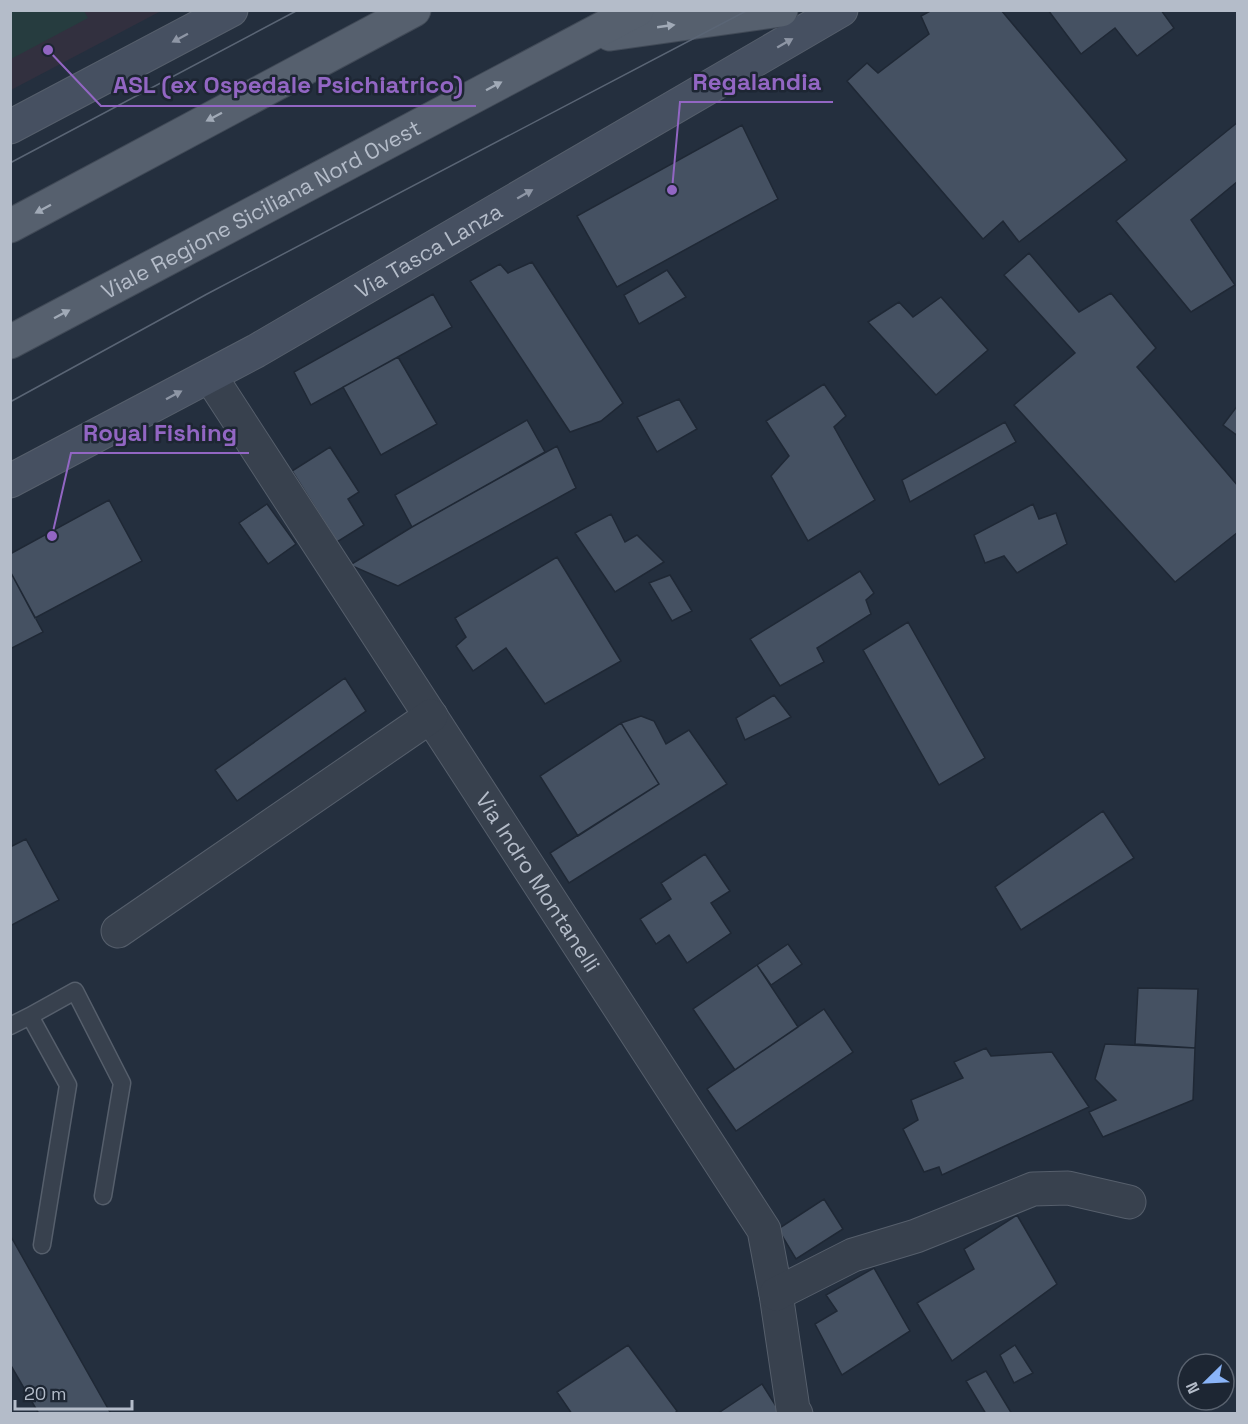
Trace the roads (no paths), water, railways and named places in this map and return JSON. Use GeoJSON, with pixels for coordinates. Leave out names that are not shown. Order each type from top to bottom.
{"type":"FeatureCollection","features":[{"type":"Feature","properties":{"kind":"main road"},"geometry":{"type":"LineString","coordinates":[[354,42],[379,10]]}},
{"type":"Feature","properties":{"kind":"main road"},"geometry":{"type":"LineString","coordinates":[[10,226],[414,10]]}},
{"type":"Feature","properties":{"kind":"main road","name":"Viale Regione Siciliana Nord Ovest"},"geometry":{"type":"LineString","coordinates":[[10,342],[638,10]]}},
{"type":"Feature","properties":{"kind":"main road"},"geometry":{"type":"LineString","coordinates":[[587,37],[781,10]]}},
{"type":"Feature","properties":{"kind":"street"},"geometry":{"type":"LineString","coordinates":[[10,127],[231,10]]}},
{"type":"Feature","properties":{"kind":"street","name":"Via Tasca Lanza"},"geometry":{"type":"LineString","coordinates":[[10,482],[210,376],[841,10]]}},
{"type":"Feature","properties":{"kind":"street","name":"Via Indro Montanelli"},"geometry":{"type":"LineString","coordinates":[[210,376],[764,1230],[793,1409],[796,1413]]}},
{"type":"Feature","properties":{"kind":"street"},"geometry":{"type":"LineString","coordinates":[[118,931],[431,716]]}},
{"type":"Feature","properties":{"kind":"street"},"geometry":{"type":"LineString","coordinates":[[776,1294],[853,1255],[916,1236],[1033,1189],[1068,1188],[1129,1202]]}},
{"type":"Feature","properties":{"kind":"lane"},"geometry":{"type":"LineString","coordinates":[[10,1026],[75,991],[123,1083],[104,1196]]}},
{"type":"Feature","properties":{"kind":"lane"},"geometry":{"type":"LineString","coordinates":[[30,1016],[68,1085],[42,1245]]}},
{"type":"Feature","properties":{"kind":"tram line"},"geometry":{"type":"LineString","coordinates":[[10,163],[298,10]]}},
{"type":"Feature","properties":{"kind":"tram line"},"geometry":{"type":"LineString","coordinates":[[10,402],[207,294],[748,10]]}},
{"type":"Feature","properties":{"kind":"place","name":"ASL (ex Ospedale Psichiatrico)"},"geometry":{"type":"Point","coordinates":[48,50]}},
{"type":"Feature","properties":{"kind":"place","name":"Regalandia"},"geometry":{"type":"Point","coordinates":[672,190]}},
{"type":"Feature","properties":{"kind":"place","name":"Royal Fishing"},"geometry":{"type":"Point","coordinates":[52,536]}}]}
